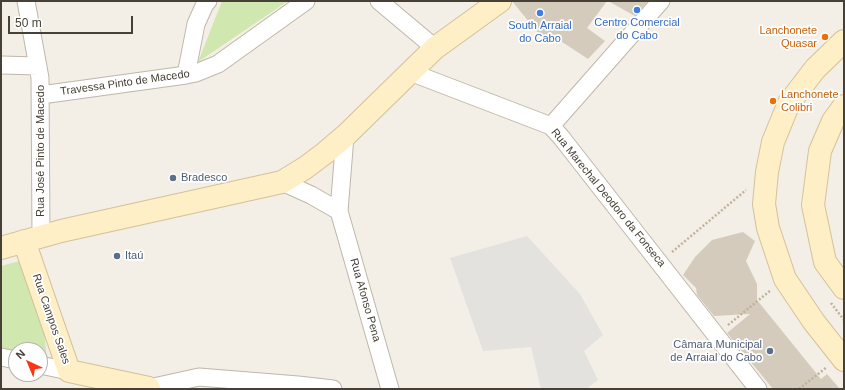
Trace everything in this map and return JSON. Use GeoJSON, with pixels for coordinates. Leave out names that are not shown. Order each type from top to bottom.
{"type":"FeatureCollection","features":[{"type":"Feature","properties":{"kind":"main road"},"geometry":{"type":"LineString","coordinates":[[1,248],[32,238],[186,202],[282,182],[325,153],[345,136],[435,48],[500,1]]}},
{"type":"Feature","properties":{"kind":"main road"},"geometry":{"type":"LineString","coordinates":[[843,358],[814,322],[785,279],[768,228],[764,204],[767,172],[773,142],[789,103],[816,69],[844,41]]}},
{"type":"Feature","properties":{"kind":"main road"},"geometry":{"type":"LineString","coordinates":[[844,106],[833,121],[820,151],[813,205],[825,262],[844,288]]}},
{"type":"Feature","properties":{"kind":"main road","name":"Rua Campos Sales"},"geometry":{"type":"LineString","coordinates":[[32,238],[69,371],[149,388]]}},
{"type":"Feature","properties":{"kind":"street","name":"Rua José Pinto de Macedo"},"geometry":{"type":"LineString","coordinates":[[26,1],[38,66],[41,95],[32,238]]}},
{"type":"Feature","properties":{"kind":"street"},"geometry":{"type":"LineString","coordinates":[[186,75],[196,24],[205,4],[208,1]]}},
{"type":"Feature","properties":{"kind":"street","name":"Travessa Pinto de Macedo"},"geometry":{"type":"LineString","coordinates":[[41,95],[196,73],[218,64],[306,1]]}},
{"type":"Feature","properties":{"kind":"street"},"geometry":{"type":"LineString","coordinates":[[379,1],[435,48]]}},
{"type":"Feature","properties":{"kind":"street"},"geometry":{"type":"LineString","coordinates":[[551,126],[661,1]]}},
{"type":"Feature","properties":{"kind":"street"},"geometry":{"type":"LineString","coordinates":[[1,65],[38,66]]}},
{"type":"Feature","properties":{"kind":"street","name":"Rua Marechal Deodoro da Fonseca"},"geometry":{"type":"LineString","coordinates":[[410,72],[551,126],[758,389]]}},
{"type":"Feature","properties":{"kind":"street","name":"Rua Afonso Pena"},"geometry":{"type":"LineString","coordinates":[[345,136],[339,211],[390,389]]}},
{"type":"Feature","properties":{"kind":"street"},"geometry":{"type":"LineString","coordinates":[[282,182],[311,195],[339,211]]}},
{"type":"Feature","properties":{"kind":"street"},"geometry":{"type":"LineString","coordinates":[[48,367],[69,371]]}},
{"type":"Feature","properties":{"kind":"street","name":"Rua Campos Sales"},"geometry":{"type":"LineString","coordinates":[[149,388],[199,377],[333,389]]}},
{"type":"Feature","properties":{"kind":"path"},"geometry":{"type":"LineString","coordinates":[[659,262],[767,172]]}},
{"type":"Feature","properties":{"kind":"path"},"geometry":{"type":"LineString","coordinates":[[716,335],[785,279]]}},
{"type":"Feature","properties":{"kind":"path"},"geometry":{"type":"LineString","coordinates":[[799,389],[843,358]]}},
{"type":"Feature","properties":{"kind":"green space"},"geometry":{"type":"Polygon","coordinates":[[[222,1],[288,1],[198,62],[222,1]]]}},
{"type":"Feature","properties":{"kind":"green space"},"geometry":{"type":"Polygon","coordinates":[[[23,260],[44,329],[45,342],[8,342],[8,350],[1,349],[1,266],[23,260]]]}},
{"type":"Feature","properties":{"kind":"shaded area"},"geometry":{"type":"Polygon","coordinates":[[[527,236],[580,294],[603,335],[584,351],[598,380],[586,389],[541,389],[531,347],[483,351],[450,258],[527,236]]]}},
{"type":"Feature","properties":{"kind":"building"},"geometry":{"type":"Polygon","coordinates":[[[512,1],[607,1],[587,28],[605,41],[588,59],[550,34],[543,39],[512,1]]]}},
{"type":"Feature","properties":{"kind":"building","name":"Centro Comercial do Cabo"},"geometry":{"type":"Polygon","coordinates":[[[608,1],[648,1],[635,16],[608,1]]]}},
{"type":"Feature","properties":{"kind":"building"},"geometry":{"type":"Polygon","coordinates":[[[743,232],[755,241],[746,261],[757,284],[757,300],[821,379],[827,374],[840,389],[773,389],[727,333],[750,314],[714,316],[697,295],[696,288],[683,275],[695,257],[712,240],[743,232]]]}},
{"type":"Feature","properties":{"kind":"place","name":"Centro Comercial do Cabo"},"geometry":{"type":"Point","coordinates":[637,10]}},
{"type":"Feature","properties":{"kind":"place","name":"South Arraial do Cabo"},"geometry":{"type":"Point","coordinates":[540,13]}},
{"type":"Feature","properties":{"kind":"place","name":"Lanchonete Quasar"},"geometry":{"type":"Point","coordinates":[825,37]}},
{"type":"Feature","properties":{"kind":"place","name":"Lanchonete Colibri"},"geometry":{"type":"Point","coordinates":[773,101]}},
{"type":"Feature","properties":{"kind":"place","name":"Bradesco"},"geometry":{"type":"Point","coordinates":[173,178]}},
{"type":"Feature","properties":{"kind":"place","name":"Itaú"},"geometry":{"type":"Point","coordinates":[117,256]}},
{"type":"Feature","properties":{"kind":"place","name":"Câmara Municipal de Arraial do Cabo"},"geometry":{"type":"Point","coordinates":[770,351]}}]}
